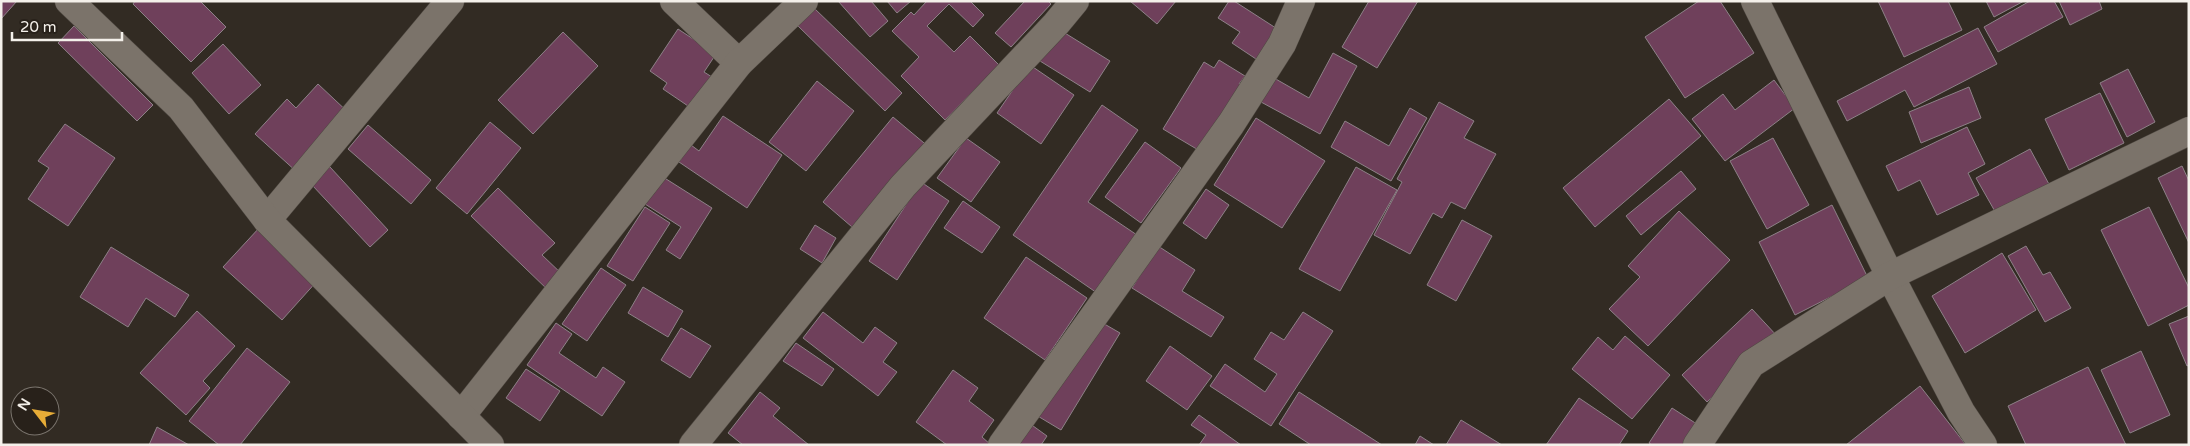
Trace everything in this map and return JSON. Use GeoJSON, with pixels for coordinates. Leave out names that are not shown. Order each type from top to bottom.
{"type":"FeatureCollection","features":[{"type":"Feature","properties":{"kind":"street"},"geometry":{"type":"LineString","coordinates":[[69,1],[181,108],[267,220],[490,445]]}},
{"type":"Feature","properties":{"kind":"street"},"geometry":{"type":"LineString","coordinates":[[267,220],[450,1]]}},
{"type":"Feature","properties":{"kind":"street"},"geometry":{"type":"LineString","coordinates":[[674,1],[739,63]]}},
{"type":"Feature","properties":{"kind":"street"},"geometry":{"type":"LineString","coordinates":[[461,416],[739,63],[804,1]]}},
{"type":"Feature","properties":{"kind":"street"},"geometry":{"type":"LineString","coordinates":[[693,445],[903,186],[1050,31],[1075,1]]}},
{"type":"Feature","properties":{"kind":"street"},"geometry":{"type":"LineString","coordinates":[[1002,445],[1231,124],[1282,44],[1301,1]]}},
{"type":"Feature","properties":{"kind":"street"},"geometry":{"type":"LineString","coordinates":[[1755,1],[1890,276],[1961,412],[1983,445]]}},
{"type":"Feature","properties":{"kind":"street"},"geometry":{"type":"LineString","coordinates":[[1697,445],[1751,364],[1890,276],[2189,132]]}},
{"type":"Feature","properties":{"kind":"building"},"geometry":{"type":"Polygon","coordinates":[[[1,1],[17,1],[1,19],[1,1]]]}},
{"type":"Feature","properties":{"kind":"building"},"geometry":{"type":"Polygon","coordinates":[[[135,1],[200,1],[226,27],[191,62],[133,4],[135,1]]]}},
{"type":"Feature","properties":{"kind":"building"},"geometry":{"type":"Polygon","coordinates":[[[838,1],[871,1],[888,21],[870,37],[838,1]]]}},
{"type":"Feature","properties":{"kind":"building"},"geometry":{"type":"Polygon","coordinates":[[[887,1],[911,1],[897,13],[887,1]]]}},
{"type":"Feature","properties":{"kind":"building"},"geometry":{"type":"Polygon","coordinates":[[[927,1],[970,1],[984,15],[973,27],[949,4],[927,26],[954,52],[970,36],[999,65],[945,120],[901,76],[919,57],[892,31],[911,12],[914,15],[927,1]]]}},
{"type":"Feature","properties":{"kind":"building"},"geometry":{"type":"Polygon","coordinates":[[[1025,1],[1048,1],[1051,4],[1011,47],[995,33],[1025,1]]]}},
{"type":"Feature","properties":{"kind":"building"},"geometry":{"type":"Polygon","coordinates":[[[1130,1],[1176,1],[1157,24],[1130,1]]]}},
{"type":"Feature","properties":{"kind":"building"},"geometry":{"type":"Polygon","coordinates":[[[1229,1],[1234,1],[1282,32],[1262,63],[1232,43],[1240,32],[1218,18],[1229,1]]]}},
{"type":"Feature","properties":{"kind":"building"},"geometry":{"type":"Polygon","coordinates":[[[1369,1],[1418,1],[1377,68],[1342,47],[1369,1]]]}},
{"type":"Feature","properties":{"kind":"building"},"geometry":{"type":"Polygon","coordinates":[[[1699,1],[1720,1],[1754,53],[1685,98],[1645,37],[1699,1]]]}},
{"type":"Feature","properties":{"kind":"building"},"geometry":{"type":"Polygon","coordinates":[[[1878,1],[1948,1],[1962,30],[1904,57],[1878,1]]]}},
{"type":"Feature","properties":{"kind":"building"},"geometry":{"type":"Polygon","coordinates":[[[1986,1],[2024,1],[1994,17],[1986,1]]]}},
{"type":"Feature","properties":{"kind":"building"},"geometry":{"type":"Polygon","coordinates":[[[2030,1],[2054,1],[2063,17],[1998,52],[1984,27],[2030,1]]]}},
{"type":"Feature","properties":{"kind":"building"},"geometry":{"type":"Polygon","coordinates":[[[2059,1],[2099,1],[2102,9],[2070,25],[2059,1]]]}},
{"type":"Feature","properties":{"kind":"building"},"geometry":{"type":"Polygon","coordinates":[[[814,8],[902,93],[885,111],[797,25],[814,8]]]}},
{"type":"Feature","properties":{"kind":"building"},"geometry":{"type":"Polygon","coordinates":[[[74,26],[153,105],[137,121],[58,43],[74,26]]]}},
{"type":"Feature","properties":{"kind":"building"},"geometry":{"type":"Polygon","coordinates":[[[1978,28],[1997,64],[1914,107],[1905,90],[1847,121],[1837,101],[1978,28]]]}},
{"type":"Feature","properties":{"kind":"building"},"geometry":{"type":"Polygon","coordinates":[[[678,29],[716,54],[704,72],[712,77],[691,108],[663,89],[667,83],[650,71],[678,29]]]}},
{"type":"Feature","properties":{"kind":"building"},"geometry":{"type":"Polygon","coordinates":[[[1060,30],[1110,61],[1090,92],[1040,61],[1060,30]]]}},
{"type":"Feature","properties":{"kind":"building"},"geometry":{"type":"Polygon","coordinates":[[[563,32],[598,66],[533,134],[498,100],[563,32]]]}},
{"type":"Feature","properties":{"kind":"building"},"geometry":{"type":"Polygon","coordinates":[[[223,44],[261,85],[229,114],[192,73],[223,44]]]}},
{"type":"Feature","properties":{"kind":"building"},"geometry":{"type":"Polygon","coordinates":[[[1333,53],[1357,66],[1320,134],[1261,102],[1274,78],[1309,98],[1333,53]]]}},
{"type":"Feature","properties":{"kind":"building"},"geometry":{"type":"Polygon","coordinates":[[[1219,60],[1245,76],[1239,84],[1246,88],[1205,154],[1163,129],[1204,62],[1214,68],[1219,60]]]}},
{"type":"Feature","properties":{"kind":"building"},"geometry":{"type":"Polygon","coordinates":[[[1030,65],[1074,95],[1041,144],[997,113],[1030,65]]]}},
{"type":"Feature","properties":{"kind":"building"},"geometry":{"type":"Polygon","coordinates":[[[2128,69],[2155,122],[2127,137],[2100,83],[2128,69]]]}},
{"type":"Feature","properties":{"kind":"building"},"geometry":{"type":"Polygon","coordinates":[[[1774,80],[1795,108],[1725,161],[1692,119],[1723,94],[1735,110],[1774,80]]]}},
{"type":"Feature","properties":{"kind":"building"},"geometry":{"type":"Polygon","coordinates":[[[817,81],[854,111],[806,171],[769,142],[817,81]]]}},
{"type":"Feature","properties":{"kind":"building"},"geometry":{"type":"Polygon","coordinates":[[[318,84],[351,115],[298,173],[255,134],[287,99],[296,108],[318,84]]]}},
{"type":"Feature","properties":{"kind":"building"},"geometry":{"type":"Polygon","coordinates":[[[1969,87],[1981,118],[1921,143],[1909,112],[1969,87]]]}},
{"type":"Feature","properties":{"kind":"building"},"geometry":{"type":"Polygon","coordinates":[[[2100,93],[2124,143],[2069,170],[2045,119],[2100,93]]]}},
{"type":"Feature","properties":{"kind":"building"},"geometry":{"type":"Polygon","coordinates":[[[1669,99],[1701,136],[1595,227],[1563,188],[1669,99]]]}},
{"type":"Feature","properties":{"kind":"building"},"geometry":{"type":"Polygon","coordinates":[[[1439,102],[1474,121],[1464,138],[1496,154],[1465,209],[1451,202],[1442,218],[1433,213],[1410,254],[1374,235],[1402,182],[1397,179],[1439,102]]]}},
{"type":"Feature","properties":{"kind":"building"},"geometry":{"type":"Polygon","coordinates":[[[1102,105],[1138,130],[1088,202],[1140,237],[1100,295],[1013,235],[1102,105]]]}},
{"type":"Feature","properties":{"kind":"building"},"geometry":{"type":"Polygon","coordinates":[[[1410,108],[1427,118],[1391,181],[1331,147],[1345,121],[1389,146],[1410,108]]]}},
{"type":"Feature","properties":{"kind":"building"},"geometry":{"type":"Polygon","coordinates":[[[723,116],[782,155],[747,208],[679,162],[691,145],[699,151],[723,116]]]}},
{"type":"Feature","properties":{"kind":"building"},"geometry":{"type":"Polygon","coordinates":[[[893,117],[930,148],[859,233],[823,202],[893,117]]]}},
{"type":"Feature","properties":{"kind":"building"},"geometry":{"type":"Polygon","coordinates":[[[1256,118],[1325,161],[1282,228],[1214,185],[1256,118]]]}},
{"type":"Feature","properties":{"kind":"building"},"geometry":{"type":"Polygon","coordinates":[[[490,122],[521,148],[467,214],[436,188],[490,122]]]}},
{"type":"Feature","properties":{"kind":"building"},"geometry":{"type":"Polygon","coordinates":[[[65,124],[115,158],[68,226],[28,199],[49,168],[38,161],[65,124]]]}},
{"type":"Feature","properties":{"kind":"building"},"geometry":{"type":"Polygon","coordinates":[[[368,125],[431,180],[411,204],[348,149],[368,125]]]}},
{"type":"Feature","properties":{"kind":"building"},"geometry":{"type":"Polygon","coordinates":[[[1967,127],[1985,164],[1968,173],[1979,195],[1937,215],[1920,180],[1898,191],[1886,166],[1967,127]]]}},
{"type":"Feature","properties":{"kind":"building"},"geometry":{"type":"Polygon","coordinates":[[[966,138],[1000,162],[971,202],[937,178],[966,138]]]}},
{"type":"Feature","properties":{"kind":"building"},"geometry":{"type":"Polygon","coordinates":[[[1773,138],[1809,205],[1767,229],[1730,161],[1773,138]]]}},
{"type":"Feature","properties":{"kind":"building"},"geometry":{"type":"Polygon","coordinates":[[[1145,142],[1181,168],[1141,223],[1105,197],[1145,142]]]}},
{"type":"Feature","properties":{"kind":"building"},"geometry":{"type":"Polygon","coordinates":[[[2030,149],[2050,186],[1997,215],[1976,178],[2030,149]]]}},
{"type":"Feature","properties":{"kind":"building"},"geometry":{"type":"Polygon","coordinates":[[[2182,166],[2189,181],[2189,243],[2158,178],[2182,166]]]}},
{"type":"Feature","properties":{"kind":"building"},"geometry":{"type":"Polygon","coordinates":[[[330,167],[388,230],[370,247],[312,185],[330,167]]]}},
{"type":"Feature","properties":{"kind":"building"},"geometry":{"type":"Polygon","coordinates":[[[1356,167],[1397,190],[1340,291],[1299,269],[1356,167]]]}},
{"type":"Feature","properties":{"kind":"building"},"geometry":{"type":"Polygon","coordinates":[[[1681,171],[1696,189],[1641,235],[1626,216],[1681,171]]]}},
{"type":"Feature","properties":{"kind":"building"},"geometry":{"type":"Polygon","coordinates":[[[663,177],[712,208],[680,259],[666,250],[681,227],[645,204],[663,177]]]}},
{"type":"Feature","properties":{"kind":"building"},"geometry":{"type":"Polygon","coordinates":[[[921,182],[949,201],[897,280],[869,261],[921,182]]]}},
{"type":"Feature","properties":{"kind":"building"},"geometry":{"type":"Polygon","coordinates":[[[498,188],[555,243],[542,255],[564,276],[549,291],[471,216],[498,188]]]}},
{"type":"Feature","properties":{"kind":"building"},"geometry":{"type":"Polygon","coordinates":[[[1206,189],[1229,205],[1206,239],[1183,223],[1206,189]]]}},
{"type":"Feature","properties":{"kind":"building"},"geometry":{"type":"Polygon","coordinates":[[[963,201],[1000,227],[982,253],[944,228],[963,201]]]}},
{"type":"Feature","properties":{"kind":"building"},"geometry":{"type":"Polygon","coordinates":[[[1832,205],[1868,278],[1795,315],[1759,242],[1832,205]]]}},
{"type":"Feature","properties":{"kind":"building"},"geometry":{"type":"Polygon","coordinates":[[[645,207],[670,223],[633,281],[607,266],[645,207]]]}},
{"type":"Feature","properties":{"kind":"building"},"geometry":{"type":"Polygon","coordinates":[[[2149,207],[2189,288],[2189,305],[2148,326],[2101,230],[2149,207]]]}},
{"type":"Feature","properties":{"kind":"building"},"geometry":{"type":"Polygon","coordinates":[[[1679,211],[1730,260],[1648,346],[1609,309],[1640,277],[1628,266],[1679,211]]]}},
{"type":"Feature","properties":{"kind":"building"},"geometry":{"type":"Polygon","coordinates":[[[1462,220],[1492,236],[1456,301],[1427,285],[1462,220]]]}},
{"type":"Feature","properties":{"kind":"building"},"geometry":{"type":"Polygon","coordinates":[[[815,225],[836,238],[822,263],[800,249],[815,225]]]}},
{"type":"Feature","properties":{"kind":"building"},"geometry":{"type":"Polygon","coordinates":[[[260,227],[318,280],[282,320],[223,267],[260,227]]]}},
{"type":"Feature","properties":{"kind":"building"},"geometry":{"type":"Polygon","coordinates":[[[1158,246],[1195,270],[1182,291],[1224,317],[1211,337],[1132,288],[1158,246]]]}},
{"type":"Feature","properties":{"kind":"building"},"geometry":{"type":"Polygon","coordinates":[[[2026,246],[2043,275],[2050,272],[2071,308],[2045,322],[2008,256],[2026,246]]]}},
{"type":"Feature","properties":{"kind":"building"},"geometry":{"type":"Polygon","coordinates":[[[111,247],[189,295],[175,317],[146,298],[128,327],[80,297],[111,247]]]}},
{"type":"Feature","properties":{"kind":"building"},"geometry":{"type":"Polygon","coordinates":[[[2002,253],[2036,310],[1965,353],[1932,296],[2002,253]]]}},
{"type":"Feature","properties":{"kind":"building"},"geometry":{"type":"Polygon","coordinates":[[[1026,257],[1087,298],[1045,360],[984,318],[1026,257]]]}},
{"type":"Feature","properties":{"kind":"building"},"geometry":{"type":"Polygon","coordinates":[[[601,268],[626,285],[587,341],[562,324],[601,268]]]}},
{"type":"Feature","properties":{"kind":"building"},"geometry":{"type":"Polygon","coordinates":[[[643,287],[683,311],[668,337],[628,313],[643,287]]]}},
{"type":"Feature","properties":{"kind":"building"},"geometry":{"type":"Polygon","coordinates":[[[1752,309],[1777,336],[1707,402],[1682,375],[1752,309]]]}},
{"type":"Feature","properties":{"kind":"building"},"geometry":{"type":"Polygon","coordinates":[[[197,311],[235,346],[203,381],[210,388],[186,415],[140,373],[197,311]]]}},
{"type":"Feature","properties":{"kind":"building"},"geometry":{"type":"Polygon","coordinates":[[[823,312],[863,343],[875,327],[897,343],[883,362],[897,372],[878,396],[803,338],[823,312]]]}},
{"type":"Feature","properties":{"kind":"building"},"geometry":{"type":"Polygon","coordinates":[[[1303,312],[1333,331],[1271,426],[1210,386],[1225,364],[1265,392],[1277,374],[1254,359],[1271,332],[1284,340],[1303,312]]]}},
{"type":"Feature","properties":{"kind":"building"},"geometry":{"type":"Polygon","coordinates":[[[2189,316],[2189,365],[2187,366],[2169,324],[2189,316]]]}},
{"type":"Feature","properties":{"kind":"building"},"geometry":{"type":"Polygon","coordinates":[[[1094,318],[1120,333],[1061,430],[1036,415],[1094,318]]]}},
{"type":"Feature","properties":{"kind":"building"},"geometry":{"type":"Polygon","coordinates":[[[556,323],[572,334],[559,353],[596,378],[603,367],[625,382],[602,416],[527,365],[556,323]]]}},
{"type":"Feature","properties":{"kind":"building"},"geometry":{"type":"Polygon","coordinates":[[[681,328],[711,346],[690,378],[661,360],[681,328]]]}},
{"type":"Feature","properties":{"kind":"building"},"geometry":{"type":"Polygon","coordinates":[[[1625,336],[1670,375],[1632,419],[1572,369],[1598,337],[1613,350],[1625,336]]]}},
{"type":"Feature","properties":{"kind":"building"},"geometry":{"type":"Polygon","coordinates":[[[796,343],[834,369],[822,386],[783,361],[796,343]]]}},
{"type":"Feature","properties":{"kind":"building"},"geometry":{"type":"Polygon","coordinates":[[[1170,346],[1212,376],[1187,410],[1146,381],[1170,346]]]}},
{"type":"Feature","properties":{"kind":"building"},"geometry":{"type":"Polygon","coordinates":[[[247,348],[290,382],[240,445],[219,445],[189,421],[247,348]]]}},
{"type":"Feature","properties":{"kind":"building"},"geometry":{"type":"Polygon","coordinates":[[[2141,351],[2170,415],[2130,433],[2101,370],[2141,351]]]}},
{"type":"Feature","properties":{"kind":"building"},"geometry":{"type":"Polygon","coordinates":[[[2088,367],[2126,445],[2026,445],[2008,406],[2088,367]]]}},
{"type":"Feature","properties":{"kind":"building"},"geometry":{"type":"Polygon","coordinates":[[[526,369],[560,391],[540,421],[506,398],[526,369]]]}},
{"type":"Feature","properties":{"kind":"building"},"geometry":{"type":"Polygon","coordinates":[[[953,370],[978,388],[969,401],[994,420],[982,437],[991,445],[947,445],[916,422],[953,370]]]}},
{"type":"Feature","properties":{"kind":"building"},"geometry":{"type":"Polygon","coordinates":[[[1920,386],[1966,445],[1846,445],[1920,386]]]}},
{"type":"Feature","properties":{"kind":"building"},"geometry":{"type":"Polygon","coordinates":[[[760,392],[780,408],[773,416],[809,445],[743,445],[728,433],[760,392]]]}},
{"type":"Feature","properties":{"kind":"building"},"geometry":{"type":"Polygon","coordinates":[[[1299,392],[1382,445],[1311,445],[1279,424],[1299,392]]]}},
{"type":"Feature","properties":{"kind":"building"},"geometry":{"type":"Polygon","coordinates":[[[1579,398],[1628,431],[1619,445],[1546,445],[1579,398]]]}},
{"type":"Feature","properties":{"kind":"building"},"geometry":{"type":"Polygon","coordinates":[[[1672,408],[1703,428],[1692,445],[1652,445],[1649,443],[1672,408]]]}},
{"type":"Feature","properties":{"kind":"building"},"geometry":{"type":"Polygon","coordinates":[[[1199,415],[1241,445],[1199,445],[1206,435],[1191,425],[1199,415]]]}},
{"type":"Feature","properties":{"kind":"building"},"geometry":{"type":"Polygon","coordinates":[[[1461,420],[1502,445],[1446,445],[1461,420]]]}},
{"type":"Feature","properties":{"kind":"building"},"geometry":{"type":"Polygon","coordinates":[[[1029,423],[1047,436],[1041,445],[1013,445],[1029,423]]]}},
{"type":"Feature","properties":{"kind":"building"},"geometry":{"type":"Polygon","coordinates":[[[157,427],[189,445],[149,445],[157,427]]]}},
{"type":"Feature","properties":{"kind":"building"},"geometry":{"type":"Polygon","coordinates":[[[1420,436],[1434,445],[1415,445],[1420,436]]]}}]}
